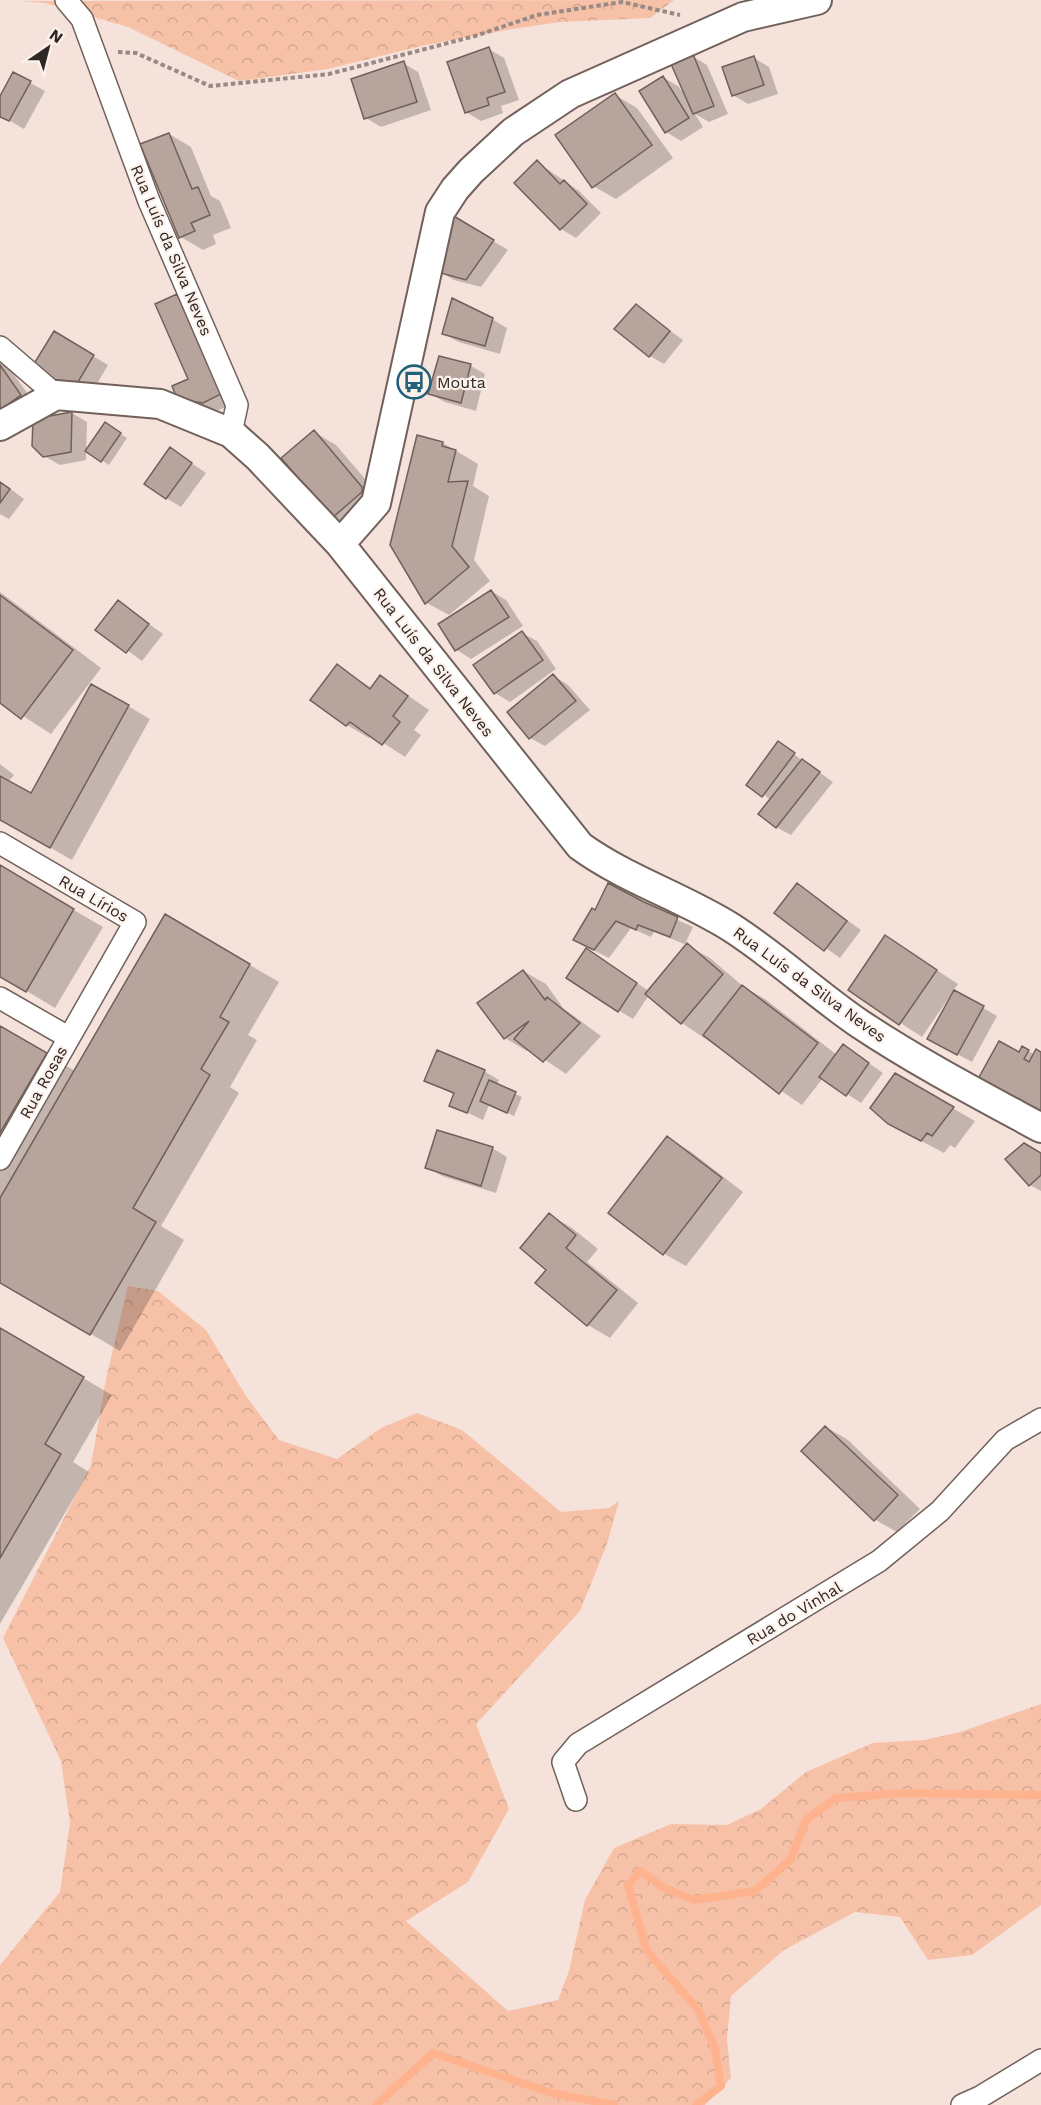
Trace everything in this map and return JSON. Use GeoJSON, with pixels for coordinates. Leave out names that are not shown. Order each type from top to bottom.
{"type":"FeatureCollection","features":[{"type":"Feature","properties":{"kind":"street","name":"Rua Luís da Silva Neves"},"geometry":{"type":"LineString","coordinates":[[66,0],[82,19],[149,201],[237,405],[231,433],[258,457],[340,544],[580,846],[602,863],[700,909],[733,929],[859,1024],[970,1090],[1041,1128]]}},
{"type":"Feature","properties":{"kind":"street"},"geometry":{"type":"LineString","coordinates":[[340,544],[376,502],[440,212],[455,189],[513,132],[570,94],[743,17],[818,0]]}},
{"type":"Feature","properties":{"kind":"street"},"geometry":{"type":"LineString","coordinates":[[0,347],[56,395]]}},
{"type":"Feature","properties":{"kind":"street"},"geometry":{"type":"LineString","coordinates":[[0,426],[56,395],[160,404],[231,433]]}},
{"type":"Feature","properties":{"kind":"street","name":"Rua Lírios"},"geometry":{"type":"LineString","coordinates":[[0,843],[135,922],[68,1036]]}},
{"type":"Feature","properties":{"kind":"street"},"geometry":{"type":"LineString","coordinates":[[0,998],[68,1036]]}},
{"type":"Feature","properties":{"kind":"street","name":"Rua Rosas"},"geometry":{"type":"LineString","coordinates":[[0,1159],[68,1036]]}},
{"type":"Feature","properties":{"kind":"street","name":"Rua do Vinhal"},"geometry":{"type":"LineString","coordinates":[[576,1800],[563,1762],[578,1744],[879,1561],[940,1511],[1005,1440],[1041,1419]]}},
{"type":"Feature","properties":{"kind":"street"},"geometry":{"type":"LineString","coordinates":[[976,2102],[1041,2060]]}},
{"type":"Feature","properties":{"kind":"path"},"geometry":{"type":"LineString","coordinates":[[93,51],[136,52],[210,86],[329,74],[475,36],[537,15],[622,2],[719,27]]}},
{"type":"Feature","properties":{"kind":"green space"},"geometry":{"type":"Polygon","coordinates":[[[674,0],[650,18],[560,22],[513,29],[421,46],[328,69],[239,81],[128,27],[45,3],[19,1],[674,0]]]}},
{"type":"Feature","properties":{"kind":"green space"},"geometry":{"type":"Polygon","coordinates":[[[128,1286],[158,1291],[206,1330],[246,1396],[279,1440],[337,1459],[381,1428],[417,1413],[462,1430],[561,1512],[609,1508],[619,1501],[607,1544],[580,1611],[476,1724],[509,1809],[468,1882],[406,1921],[508,2011],[558,2000],[569,1971],[585,1900],[614,1848],[671,1824],[727,1825],[761,1809],[806,1772],[873,1743],[924,1740],[960,1732],[1041,1704],[1041,1905],[972,1955],[928,1960],[900,1917],[855,1912],[784,1950],[731,1996],[727,2039],[731,2078],[705,2105],[0,2105],[0,1965],[60,1892],[70,1823],[61,1761],[3,1638],[91,1465],[106,1379],[128,1286]]]}},
{"type":"Feature","properties":{"kind":"building"},"geometry":{"type":"Polygon","coordinates":[[[489,47],[505,92],[487,98],[489,105],[465,113],[447,62],[489,47]]]}},
{"type":"Feature","properties":{"kind":"building"},"geometry":{"type":"Polygon","coordinates":[[[693,54],[714,106],[693,114],[671,64],[693,54]]]}},
{"type":"Feature","properties":{"kind":"building"},"geometry":{"type":"Polygon","coordinates":[[[754,56],[764,85],[732,96],[722,67],[754,56]]]}},
{"type":"Feature","properties":{"kind":"building"},"geometry":{"type":"Polygon","coordinates":[[[404,61],[417,102],[364,119],[351,79],[404,61]]]}},
{"type":"Feature","properties":{"kind":"building"},"geometry":{"type":"Polygon","coordinates":[[[13,72],[31,81],[9,121],[0,117],[0,96],[13,72]]]}},
{"type":"Feature","properties":{"kind":"building"},"geometry":{"type":"Polygon","coordinates":[[[663,76],[689,118],[665,133],[639,91],[663,76]]]}},
{"type":"Feature","properties":{"kind":"building"},"geometry":{"type":"Polygon","coordinates":[[[615,93],[652,145],[592,188],[555,135],[615,93]]]}},
{"type":"Feature","properties":{"kind":"building"},"geometry":{"type":"Polygon","coordinates":[[[169,133],[192,189],[198,187],[210,215],[191,223],[195,231],[179,238],[140,144],[169,133]]]}},
{"type":"Feature","properties":{"kind":"building"},"geometry":{"type":"Polygon","coordinates":[[[537,160],[560,184],[564,180],[587,204],[560,230],[514,183],[537,160]]]}},
{"type":"Feature","properties":{"kind":"building"},"geometry":{"type":"Polygon","coordinates":[[[452,215],[494,240],[466,280],[437,272],[452,215]]]}},
{"type":"Feature","properties":{"kind":"building"},"geometry":{"type":"Polygon","coordinates":[[[177,294],[221,394],[203,403],[177,399],[172,386],[188,379],[155,304],[177,294]]]}},
{"type":"Feature","properties":{"kind":"building"},"geometry":{"type":"Polygon","coordinates":[[[452,298],[493,318],[485,346],[442,334],[452,298]]]}},
{"type":"Feature","properties":{"kind":"building"},"geometry":{"type":"Polygon","coordinates":[[[636,304],[670,331],[649,357],[614,329],[636,304]]]}},
{"type":"Feature","properties":{"kind":"building"},"geometry":{"type":"Polygon","coordinates":[[[54,331],[94,355],[72,392],[32,367],[54,331]]]}},
{"type":"Feature","properties":{"kind":"building"},"geometry":{"type":"Polygon","coordinates":[[[439,356],[471,364],[461,403],[428,394],[439,356]]]}},
{"type":"Feature","properties":{"kind":"building"},"geometry":{"type":"Polygon","coordinates":[[[0,365],[21,395],[0,410],[0,365]]]}},
{"type":"Feature","properties":{"kind":"building"},"geometry":{"type":"Polygon","coordinates":[[[72,412],[71,452],[43,457],[32,446],[33,419],[72,412]]]}},
{"type":"Feature","properties":{"kind":"building"},"geometry":{"type":"Polygon","coordinates":[[[105,422],[121,433],[101,462],[85,451],[105,422]]]}},
{"type":"Feature","properties":{"kind":"building"},"geometry":{"type":"Polygon","coordinates":[[[314,430],[362,487],[362,492],[332,518],[281,458],[314,430]]]}},
{"type":"Feature","properties":{"kind":"building"},"geometry":{"type":"Polygon","coordinates":[[[417,435],[443,442],[442,446],[456,450],[448,482],[468,481],[452,546],[469,567],[425,604],[390,545],[417,435]]]}},
{"type":"Feature","properties":{"kind":"building"},"geometry":{"type":"Polygon","coordinates":[[[170,447],[192,463],[166,499],[144,484],[170,447]]]}},
{"type":"Feature","properties":{"kind":"building"},"geometry":{"type":"Polygon","coordinates":[[[0,482],[10,489],[0,503],[0,482]]]}},
{"type":"Feature","properties":{"kind":"building"},"geometry":{"type":"Polygon","coordinates":[[[491,590],[509,617],[455,651],[438,624],[491,590]]]}},
{"type":"Feature","properties":{"kind":"building"},"geometry":{"type":"Polygon","coordinates":[[[0,595],[73,650],[21,719],[0,703],[0,595]]]}},
{"type":"Feature","properties":{"kind":"building"},"geometry":{"type":"Polygon","coordinates":[[[118,600],[149,624],[126,653],[95,630],[118,600]]]}},
{"type":"Feature","properties":{"kind":"building"},"geometry":{"type":"Polygon","coordinates":[[[522,631],[543,660],[494,694],[473,665],[522,631]]]}},
{"type":"Feature","properties":{"kind":"building"},"geometry":{"type":"Polygon","coordinates":[[[337,664],[370,689],[380,675],[408,696],[393,716],[400,722],[382,745],[350,722],[346,726],[310,700],[337,664]]]}},
{"type":"Feature","properties":{"kind":"building"},"geometry":{"type":"Polygon","coordinates":[[[553,674],[576,701],[529,739],[507,712],[553,674]]]}},
{"type":"Feature","properties":{"kind":"building"},"geometry":{"type":"Polygon","coordinates":[[[91,684],[129,705],[50,848],[0,820],[0,776],[31,793],[91,684]]]}},
{"type":"Feature","properties":{"kind":"building"},"geometry":{"type":"Polygon","coordinates":[[[778,741],[795,753],[762,797],[746,785],[778,741]]]}},
{"type":"Feature","properties":{"kind":"building"},"geometry":{"type":"Polygon","coordinates":[[[802,759],[820,772],[776,828],[758,814],[802,759]]]}},
{"type":"Feature","properties":{"kind":"building"},"geometry":{"type":"Polygon","coordinates":[[[0,865],[74,909],[26,992],[0,977],[0,865]]]}},
{"type":"Feature","properties":{"kind":"building"},"geometry":{"type":"Polygon","coordinates":[[[608,883],[678,917],[670,937],[638,925],[636,930],[616,921],[594,950],[573,940],[592,908],[595,910],[608,883]]]}},
{"type":"Feature","properties":{"kind":"building"},"geometry":{"type":"Polygon","coordinates":[[[797,883],[847,921],[824,951],[774,913],[797,883]]]}},
{"type":"Feature","properties":{"kind":"building"},"geometry":{"type":"Polygon","coordinates":[[[165,914],[250,964],[220,1017],[229,1022],[201,1069],[210,1075],[133,1208],[156,1222],[90,1335],[0,1283],[0,1198],[165,914]]]}},
{"type":"Feature","properties":{"kind":"building"},"geometry":{"type":"Polygon","coordinates":[[[885,935],[937,970],[899,1025],[848,990],[885,935]]]}},
{"type":"Feature","properties":{"kind":"building"},"geometry":{"type":"Polygon","coordinates":[[[687,943],[723,974],[681,1024],[645,994],[687,943]]]}},
{"type":"Feature","properties":{"kind":"building"},"geometry":{"type":"Polygon","coordinates":[[[586,948],[637,983],[618,1012],[566,978],[586,948]]]}},
{"type":"Feature","properties":{"kind":"building"},"geometry":{"type":"Polygon","coordinates":[[[523,970],[545,1000],[547,997],[580,1023],[543,1062],[514,1039],[529,1021],[504,1039],[477,1003],[523,970]]]}},
{"type":"Feature","properties":{"kind":"building"},"geometry":{"type":"Polygon","coordinates":[[[742,985],[818,1043],[779,1094],[703,1035],[742,985]]]}},
{"type":"Feature","properties":{"kind":"building"},"geometry":{"type":"Polygon","coordinates":[[[954,990],[984,1006],[957,1055],[927,1039],[954,990]]]}},
{"type":"Feature","properties":{"kind":"building"},"geometry":{"type":"Polygon","coordinates":[[[0,1026],[47,1053],[0,1133],[0,1026]]]}},
{"type":"Feature","properties":{"kind":"building"},"geometry":{"type":"Polygon","coordinates":[[[999,1041],[1019,1052],[1022,1046],[1029,1050],[1024,1059],[1029,1062],[1036,1049],[1041,1052],[1041,1115],[978,1079],[999,1041]]]}},
{"type":"Feature","properties":{"kind":"building"},"geometry":{"type":"Polygon","coordinates":[[[843,1044],[869,1063],[846,1096],[819,1077],[843,1044]]]}},
{"type":"Feature","properties":{"kind":"building"},"geometry":{"type":"Polygon","coordinates":[[[437,1050],[485,1070],[467,1113],[449,1106],[454,1093],[424,1081],[437,1050]]]}},
{"type":"Feature","properties":{"kind":"building"},"geometry":{"type":"Polygon","coordinates":[[[895,1073],[954,1107],[932,1136],[927,1133],[921,1141],[888,1124],[870,1108],[895,1073]]]}},
{"type":"Feature","properties":{"kind":"building"},"geometry":{"type":"Polygon","coordinates":[[[489,1080],[516,1092],[507,1113],[480,1101],[489,1080]]]}},
{"type":"Feature","properties":{"kind":"building"},"geometry":{"type":"Polygon","coordinates":[[[437,1130],[493,1147],[481,1186],[425,1168],[437,1130]]]}},
{"type":"Feature","properties":{"kind":"building"},"geometry":{"type":"Polygon","coordinates":[[[667,1136],[722,1178],[663,1255],[608,1213],[667,1136]]]}},
{"type":"Feature","properties":{"kind":"building"},"geometry":{"type":"Polygon","coordinates":[[[1024,1143],[1041,1153],[1041,1175],[1029,1186],[1005,1159],[1024,1143]]]}},
{"type":"Feature","properties":{"kind":"building"},"geometry":{"type":"Polygon","coordinates":[[[549,1213],[576,1235],[566,1248],[617,1290],[587,1326],[535,1283],[546,1270],[520,1248],[549,1213]]]}},
{"type":"Feature","properties":{"kind":"building"},"geometry":{"type":"Polygon","coordinates":[[[0,1328],[84,1377],[45,1444],[61,1454],[0,1558],[0,1328]]]}},
{"type":"Feature","properties":{"kind":"building"},"geometry":{"type":"Polygon","coordinates":[[[825,1426],[898,1495],[874,1521],[801,1451],[825,1426]]]}},
{"type":"Feature","properties":{"kind":"waterway"},"geometry":{"type":"LineString","coordinates":[[696,2105],[721,2086],[715,2049],[699,2011],[647,1951],[628,1885],[640,1871],[664,1888],[694,1900],[755,1891],[791,1859],[806,1820],[836,1798],[904,1793],[1041,1795]]}},
{"type":"Feature","properties":{"kind":"waterway"},"geometry":{"type":"LineString","coordinates":[[376,2105],[433,2053],[552,2093],[614,2105]]}},
{"type":"Feature","properties":{"kind":"place","name":"Mouta"},"geometry":{"type":"Point","coordinates":[414,382]}}]}
